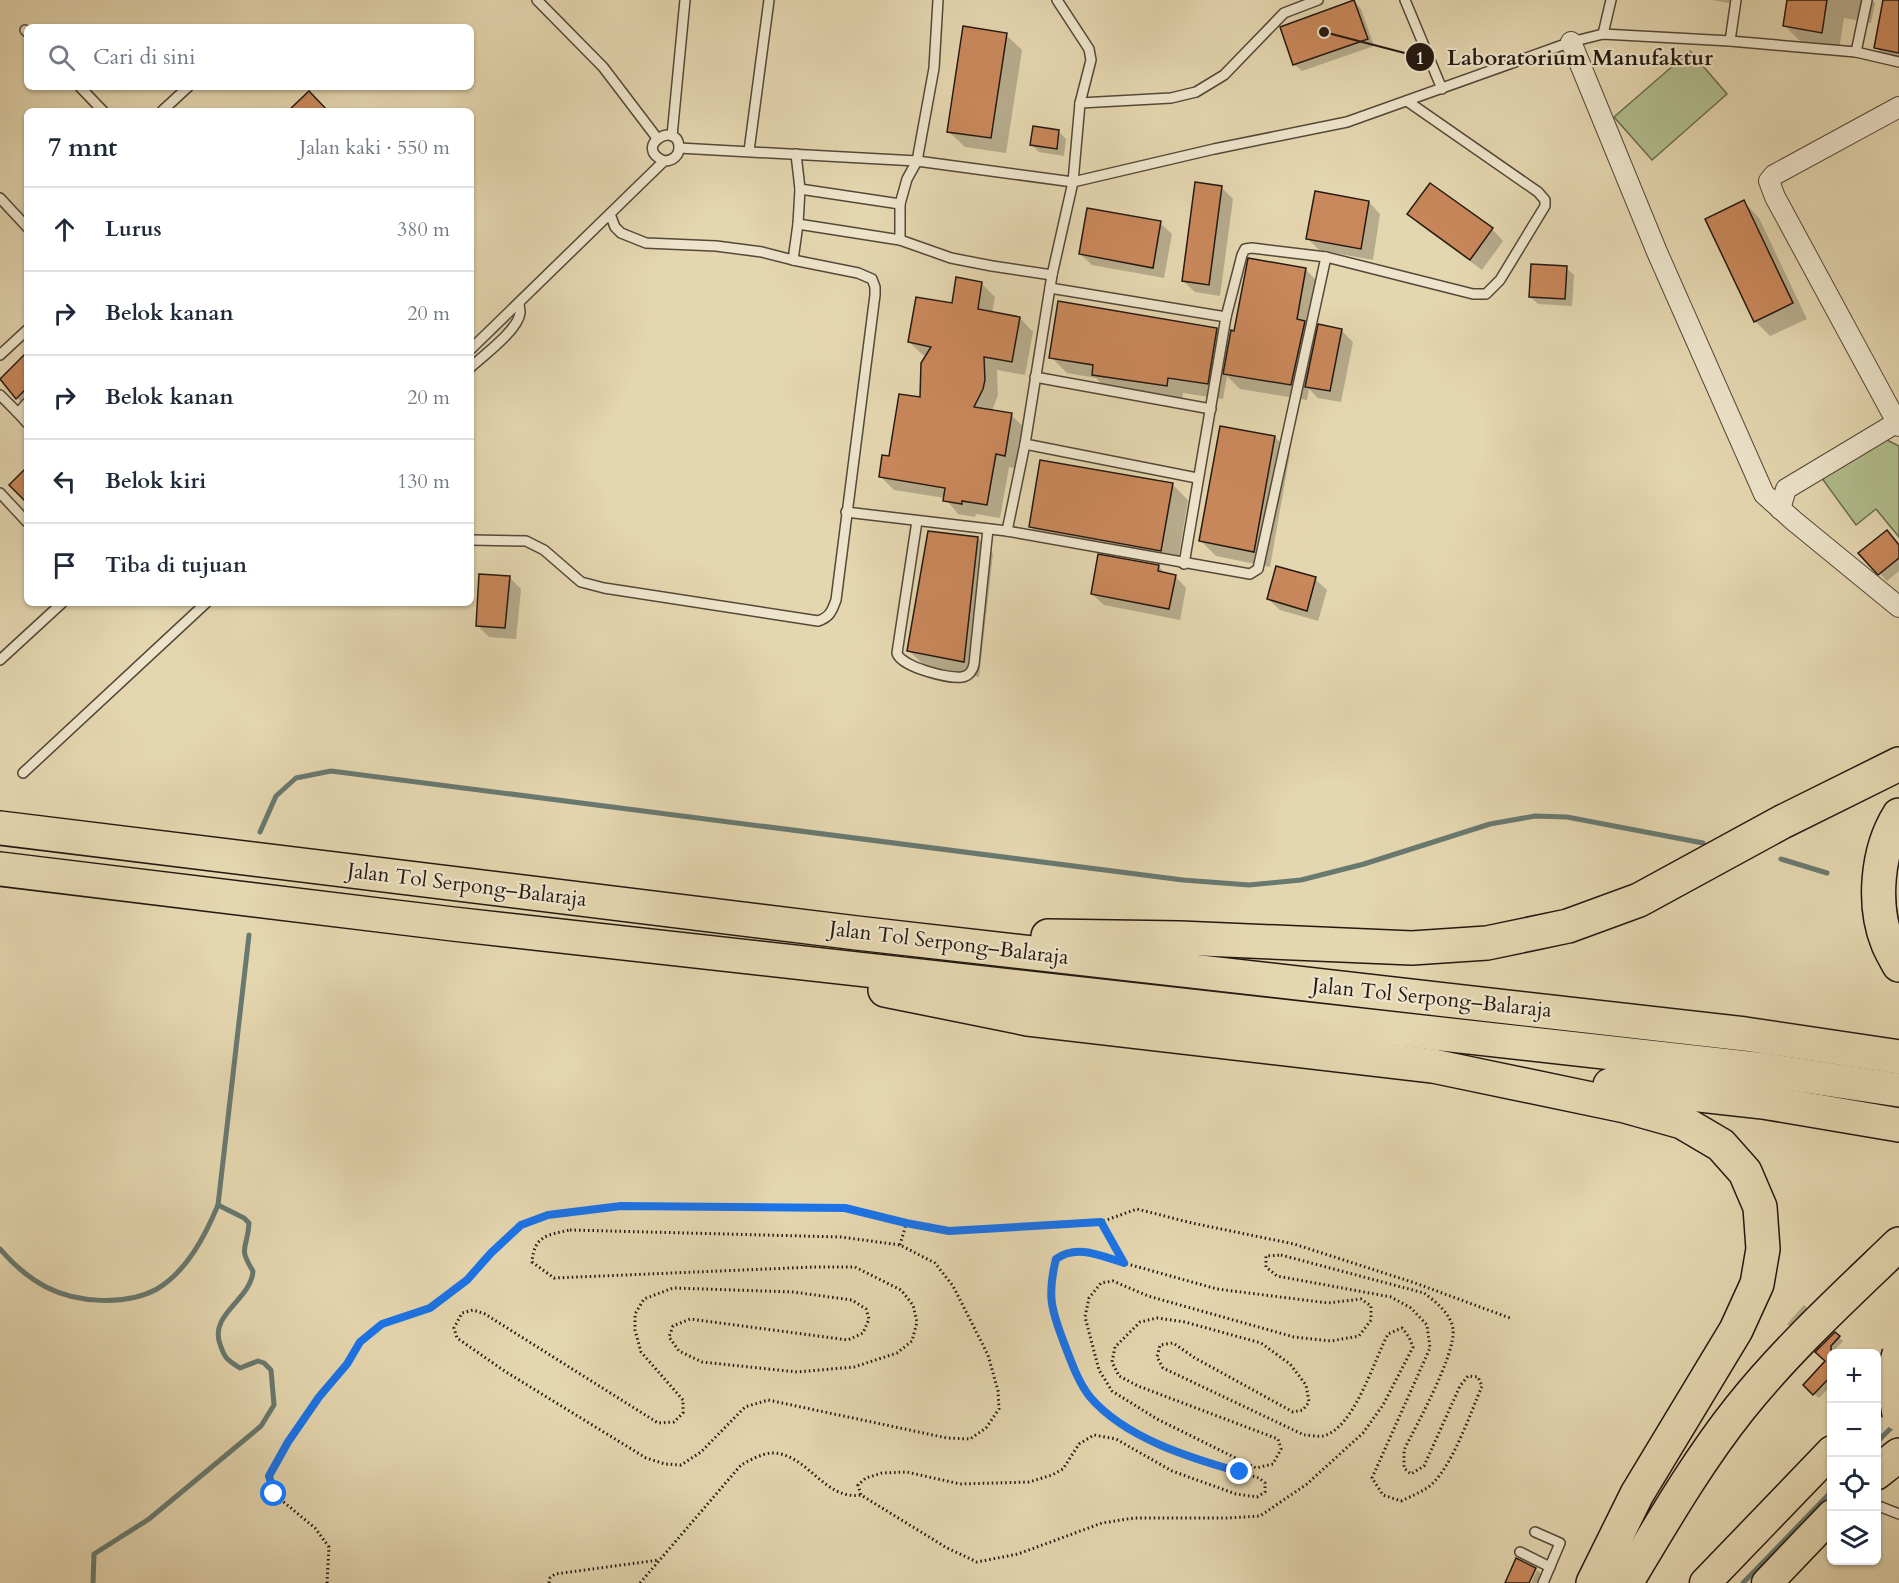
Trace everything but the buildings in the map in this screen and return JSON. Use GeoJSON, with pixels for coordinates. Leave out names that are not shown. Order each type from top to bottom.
{"type":"FeatureCollection","features":[{"type":"Feature","properties":{"kind":"highway"},"geometry":{"type":"LineString","coordinates":[[1782,822],[1899,746]]}},
{"type":"Feature","properties":{"kind":"highway"},"geometry":{"type":"LineString","coordinates":[[857,933],[1180,938],[1412,948],[1487,943],[1568,926],[1640,900],[1782,822],[1899,764]]}},
{"type":"Feature","properties":{"kind":"highway"},"geometry":{"type":"LineString","coordinates":[[1899,815],[1884,848],[1877,897],[1887,944],[1899,965]]}},
{"type":"Feature","properties":{"kind":"highway","name":"Jalan Tol Serpong–Balaraja"},"geometry":{"type":"LineString","coordinates":[[0,828],[857,933],[1745,1034],[1899,1057]]}},
{"type":"Feature","properties":{"kind":"highway","name":"Jalan Tol Serpong–Balaraja"},"geometry":{"type":"LineString","coordinates":[[0,869],[453,924],[668,946],[1765,1070],[1899,1090]]}},
{"type":"Feature","properties":{"kind":"highway"},"geometry":{"type":"LineString","coordinates":[[668,946],[1028,1019],[1763,1102],[1899,1125]]}},
{"type":"Feature","properties":{"kind":"highway"},"geometry":{"type":"LineString","coordinates":[[1433,1066],[1625,1106],[1682,1122],[1721,1145],[1745,1172],[1760,1207],[1763,1249],[1757,1284],[1736,1330],[1637,1494],[1593,1583]]}},
{"type":"Feature","properties":{"kind":"highway"},"geometry":{"type":"LineString","coordinates":[[1626,1583],[1681,1491],[1740,1407],[1814,1326],[1899,1244]]}},
{"type":"Feature","properties":{"kind":"highway"},"geometry":{"type":"LineString","coordinates":[[1899,1354],[1896,1364],[1895,1396],[1899,1414]]}},
{"type":"Feature","properties":{"kind":"highway"},"geometry":{"type":"LineString","coordinates":[[1881,1469],[1899,1455]]}},
{"type":"Feature","properties":{"kind":"main road"},"geometry":{"type":"LineString","coordinates":[[1877,1403],[1899,1380]]}},
{"type":"Feature","properties":{"kind":"main road"},"geometry":{"type":"LineString","coordinates":[[1881,1463],[1899,1445]]}},
{"type":"Feature","properties":{"kind":"main road"},"geometry":{"type":"LineString","coordinates":[[1706,1583],[1827,1456]]}},
{"type":"Feature","properties":{"kind":"main road"},"geometry":{"type":"LineString","coordinates":[[1767,1583],[1827,1520]]}},
{"type":"Feature","properties":{"kind":"street"},"geometry":{"type":"LineString","coordinates":[[1571,42],[1658,252],[1764,495],[1899,607]]}},
{"type":"Feature","properties":{"kind":"street"},"geometry":{"type":"LineString","coordinates":[[1780,509],[1786,489],[1897,425],[1775,197],[1769,181],[1774,175],[1899,107]]}},
{"type":"Feature","properties":{"kind":"lane"},"geometry":{"type":"LineString","coordinates":[[537,0],[603,67],[657,138]]}},
{"type":"Feature","properties":{"kind":"lane"},"geometry":{"type":"LineString","coordinates":[[672,136],[685,0]]}},
{"type":"Feature","properties":{"kind":"lane"},"geometry":{"type":"LineString","coordinates":[[749,151],[769,0]]}},
{"type":"Feature","properties":{"kind":"lane"},"geometry":{"type":"LineString","coordinates":[[900,240],[900,204],[907,179],[917,161],[934,68],[938,0]]}},
{"type":"Feature","properties":{"kind":"lane"},"geometry":{"type":"LineString","coordinates":[[1007,531],[1025,444],[1052,274],[1073,182],[1080,103],[1090,60],[1089,49],[1057,0]]}},
{"type":"Feature","properties":{"kind":"lane"},"geometry":{"type":"LineString","coordinates":[[1080,103],[1171,98],[1196,92],[1224,75],[1284,14],[1318,0]]}},
{"type":"Feature","properties":{"kind":"lane"},"geometry":{"type":"LineString","coordinates":[[1405,0],[1442,89]]}},
{"type":"Feature","properties":{"kind":"lane"},"geometry":{"type":"LineString","coordinates":[[1603,34],[1611,0]]}},
{"type":"Feature","properties":{"kind":"lane"},"geometry":{"type":"LineString","coordinates":[[1730,41],[1736,0]]}},
{"type":"Feature","properties":{"kind":"lane"},"geometry":{"type":"LineString","coordinates":[[1856,52],[1867,0]]}},
{"type":"Feature","properties":{"kind":"lane"},"geometry":{"type":"LineString","coordinates":[[680,148],[917,161],[1073,182],[1214,149],[1347,122],[1571,42],[1603,34],[1730,41],[1856,52],[1899,62]]}},
{"type":"Feature","properties":{"kind":"lane"},"geometry":{"type":"LineString","coordinates":[[83,90],[101,108]]}},
{"type":"Feature","properties":{"kind":"lane"},"geometry":{"type":"LineString","coordinates":[[165,108],[185,90]]}},
{"type":"Feature","properties":{"kind":"lane"},"geometry":{"type":"LineString","coordinates":[[1184,564],[1226,317],[1245,249],[1326,257],[1473,294],[1486,294],[1500,280],[1543,211],[1545,200],[1538,192],[1407,101]]}},
{"type":"Feature","properties":{"kind":"lane"},"geometry":{"type":"LineString","coordinates":[[664,135],[672,136],[677,141],[680,148],[672,160],[664,161],[653,152],[653,144],[657,138],[664,135]]}},
{"type":"Feature","properties":{"kind":"lane"},"geometry":{"type":"LineString","coordinates":[[793,260],[800,189],[796,154]]}},
{"type":"Feature","properties":{"kind":"lane"},"geometry":{"type":"LineString","coordinates":[[474,347],[664,161]]}},
{"type":"Feature","properties":{"kind":"lane"},"geometry":{"type":"LineString","coordinates":[[800,189],[900,204]]}},
{"type":"Feature","properties":{"kind":"lane"},"geometry":{"type":"LineString","coordinates":[[0,198],[24,224]]}},
{"type":"Feature","properties":{"kind":"lane"},"geometry":{"type":"LineString","coordinates":[[474,540],[526,542],[535,545],[572,576],[588,585],[818,621],[828,617],[833,611],[875,287],[872,279],[866,275],[762,252],[716,246],[646,243],[621,233],[615,227],[610,214]]}},
{"type":"Feature","properties":{"kind":"lane"},"geometry":{"type":"LineString","coordinates":[[798,224],[900,240],[951,258],[1052,274]]}},
{"type":"Feature","properties":{"kind":"lane"},"geometry":{"type":"LineString","coordinates":[[846,512],[1007,531],[1250,574],[1258,569],[1326,257]]}},
{"type":"Feature","properties":{"kind":"lane"},"geometry":{"type":"LineString","coordinates":[[1050,288],[1226,317]]}},
{"type":"Feature","properties":{"kind":"lane"},"geometry":{"type":"LineString","coordinates":[[474,364],[502,339],[516,322],[520,313],[519,303]]}},
{"type":"Feature","properties":{"kind":"lane"},"geometry":{"type":"LineString","coordinates":[[0,355],[24,333]]}},
{"type":"Feature","properties":{"kind":"lane"},"geometry":{"type":"LineString","coordinates":[[1035,377],[1211,409]]}},
{"type":"Feature","properties":{"kind":"lane"},"geometry":{"type":"LineString","coordinates":[[0,395],[24,420]]}},
{"type":"Feature","properties":{"kind":"lane"},"geometry":{"type":"LineString","coordinates":[[18,413],[24,406]]}},
{"type":"Feature","properties":{"kind":"lane"},"geometry":{"type":"LineString","coordinates":[[1025,444],[1197,478]]}},
{"type":"Feature","properties":{"kind":"lane"},"geometry":{"type":"LineString","coordinates":[[0,493],[24,519]]}},
{"type":"Feature","properties":{"kind":"lane"},"geometry":{"type":"LineString","coordinates":[[917,521],[898,642],[899,658],[909,665],[926,671],[957,677],[968,675],[973,670],[988,529]]}},
{"type":"Feature","properties":{"kind":"lane"},"geometry":{"type":"LineString","coordinates":[[0,660],[59,606]]}},
{"type":"Feature","properties":{"kind":"lane"},"geometry":{"type":"LineString","coordinates":[[23,773],[203,606]]}},
{"type":"Feature","properties":{"kind":"lane"},"geometry":{"type":"LineString","coordinates":[[1881,1507],[1899,1514]]}},
{"type":"Feature","properties":{"kind":"lane"},"geometry":{"type":"LineString","coordinates":[[1535,1532],[1560,1544],[1543,1583]]}},
{"type":"Feature","properties":{"kind":"lane"},"geometry":{"type":"LineString","coordinates":[[1520,1552],[1550,1567]]}},
{"type":"Feature","properties":{"kind":"path"},"geometry":{"type":"LineString","coordinates":[[327,1583],[329,1547],[315,1528],[274,1494],[269,1476],[288,1442],[319,1397],[347,1364],[360,1342],[382,1324],[430,1308],[467,1280],[521,1225],[548,1215],[621,1206],[845,1208],[949,1231],[1101,1222],[1137,1209],[1191,1223],[1294,1244],[1415,1283],[1510,1318]]}},
{"type":"Feature","properties":{"kind":"path"},"geometry":{"type":"LineString","coordinates":[[1101,1222],[1124,1263]]}},
{"type":"Feature","properties":{"kind":"path"},"geometry":{"type":"LineString","coordinates":[[900,1245],[906,1223]]}},
{"type":"Feature","properties":{"kind":"path"},"geometry":{"type":"LineString","coordinates":[[570,1230],[771,1235],[841,1237],[900,1245],[935,1263],[953,1286],[988,1355],[998,1391],[999,1409],[986,1428],[970,1439],[947,1438],[768,1400],[745,1407],[694,1457],[681,1465],[665,1464],[646,1458],[506,1372],[457,1338],[454,1328],[462,1314],[473,1310],[485,1314],[658,1423],[675,1422],[683,1413],[683,1400],[641,1352],[635,1330],[635,1314],[644,1299],[673,1288],[793,1292],[852,1300],[866,1309],[869,1319],[863,1333],[848,1340],[690,1319],[673,1326],[669,1337],[679,1351],[702,1362],[797,1372],[854,1367],[897,1353],[912,1341],[917,1322],[913,1305],[901,1290],[855,1267],[554,1278],[532,1262],[533,1249],[545,1235],[570,1230]]}},
{"type":"Feature","properties":{"kind":"path"},"geometry":{"type":"LineString","coordinates":[[1085,1251],[1124,1263],[1217,1289],[1328,1303],[1361,1299],[1371,1306],[1371,1320],[1359,1336],[1331,1341],[1294,1337],[1148,1296],[1113,1281],[1101,1282],[1089,1298],[1085,1317],[1099,1370],[1112,1391],[1157,1419],[1256,1468],[1273,1464],[1281,1449],[1278,1439],[1138,1386],[1119,1376],[1112,1362],[1116,1347],[1140,1322],[1157,1318],[1185,1322],[1261,1343],[1290,1364],[1306,1385],[1310,1402],[1302,1410],[1293,1412],[1195,1358],[1173,1343],[1160,1345],[1157,1357],[1163,1368],[1304,1435],[1324,1436],[1336,1428],[1353,1410],[1388,1334],[1402,1328],[1413,1347],[1383,1405],[1363,1433],[1307,1484],[1260,1516],[1134,1518],[1112,1521],[1018,1554],[977,1563],[946,1548],[861,1495],[858,1485],[866,1478],[882,1473],[907,1472],[960,1484],[1029,1482],[1052,1475],[1062,1469],[1079,1444],[1094,1434],[1116,1439],[1172,1472],[1236,1494],[1257,1497],[1265,1492],[1265,1483],[1259,1478],[1202,1461],[1154,1442],[1114,1419],[1089,1396],[1072,1363],[1051,1310],[1050,1282],[1056,1259],[1064,1254],[1085,1251]]}},
{"type":"Feature","properties":{"kind":"path"},"geometry":{"type":"LineString","coordinates":[[1281,1255],[1424,1293],[1439,1304],[1453,1327],[1450,1353],[1404,1450],[1404,1468],[1411,1474],[1424,1466],[1460,1386],[1468,1376],[1478,1377],[1482,1386],[1443,1472],[1428,1488],[1401,1500],[1383,1495],[1372,1478],[1430,1348],[1427,1325],[1411,1308],[1391,1297],[1277,1276],[1266,1267],[1266,1256],[1281,1255]]}},
{"type":"Feature","properties":{"kind":"path"},"geometry":{"type":"LineString","coordinates":[[640,1583],[741,1465],[756,1457],[772,1453],[787,1456],[839,1494],[851,1497],[861,1495]]}},
{"type":"Feature","properties":{"kind":"path"},"geometry":{"type":"LineString","coordinates":[[549,1583],[550,1578],[555,1574],[661,1559]]}},
{"type":"Feature","properties":{"kind":"green space"},"geometry":{"type":"Polygon","coordinates":[[[1690,51],[1727,94],[1652,160],[1614,117],[1690,51]]]}},
{"type":"Feature","properties":{"kind":"green space"},"geometry":{"type":"Polygon","coordinates":[[[1885,439],[1899,446],[1899,537],[1876,509],[1856,525],[1821,477],[1885,439]]]}},
{"type":"Feature","properties":{"kind":"waterway"},"geometry":{"type":"LineString","coordinates":[[260,832],[276,796],[296,778],[331,771],[1183,880],[1249,885],[1301,880],[1364,864],[1490,824],[1535,816],[1567,817],[1703,843]]}},
{"type":"Feature","properties":{"kind":"waterway"},"geometry":{"type":"LineString","coordinates":[[1781,859],[1827,873]]}},
{"type":"Feature","properties":{"kind":"waterway"},"geometry":{"type":"LineString","coordinates":[[0,1249],[21,1270],[46,1287],[87,1299],[116,1300],[145,1294],[168,1281],[186,1263],[201,1240],[218,1205],[249,935]]}},
{"type":"Feature","properties":{"kind":"waterway"},"geometry":{"type":"LineString","coordinates":[[93,1583],[94,1554],[149,1519],[261,1426],[274,1405],[271,1370],[258,1361],[240,1368],[227,1359],[220,1344],[218,1333],[220,1324],[251,1281],[253,1271],[244,1252],[249,1223],[244,1218],[218,1205]]}},
{"type":"Feature","properties":{"kind":"waterway"},"geometry":{"type":"LineString","coordinates":[[1881,1438],[1896,1423]]}},
{"type":"Feature","properties":{"kind":"waterway"},"geometry":{"type":"LineString","coordinates":[[1743,1583],[1827,1496]]}},
{"type":"Feature","properties":{"kind":"place","name":"Laboratorium Manufaktur"},"geometry":{"type":"Point","coordinates":[1324,32]}},
{"type":"Feature","properties":{"kind":"route"},"geometry":{"type":"LineString","coordinates":[[274,1494],[269,1476],[288,1442],[319,1397],[347,1364],[360,1342],[382,1324],[430,1308],[467,1280],[521,1225],[548,1215],[621,1206],[845,1208],[949,1231],[1101,1222],[1124,1263],[1085,1251],[1064,1254],[1056,1259],[1050,1282],[1051,1310],[1072,1363],[1089,1396],[1114,1419],[1154,1442],[1202,1461],[1240,1472]]}}]}
